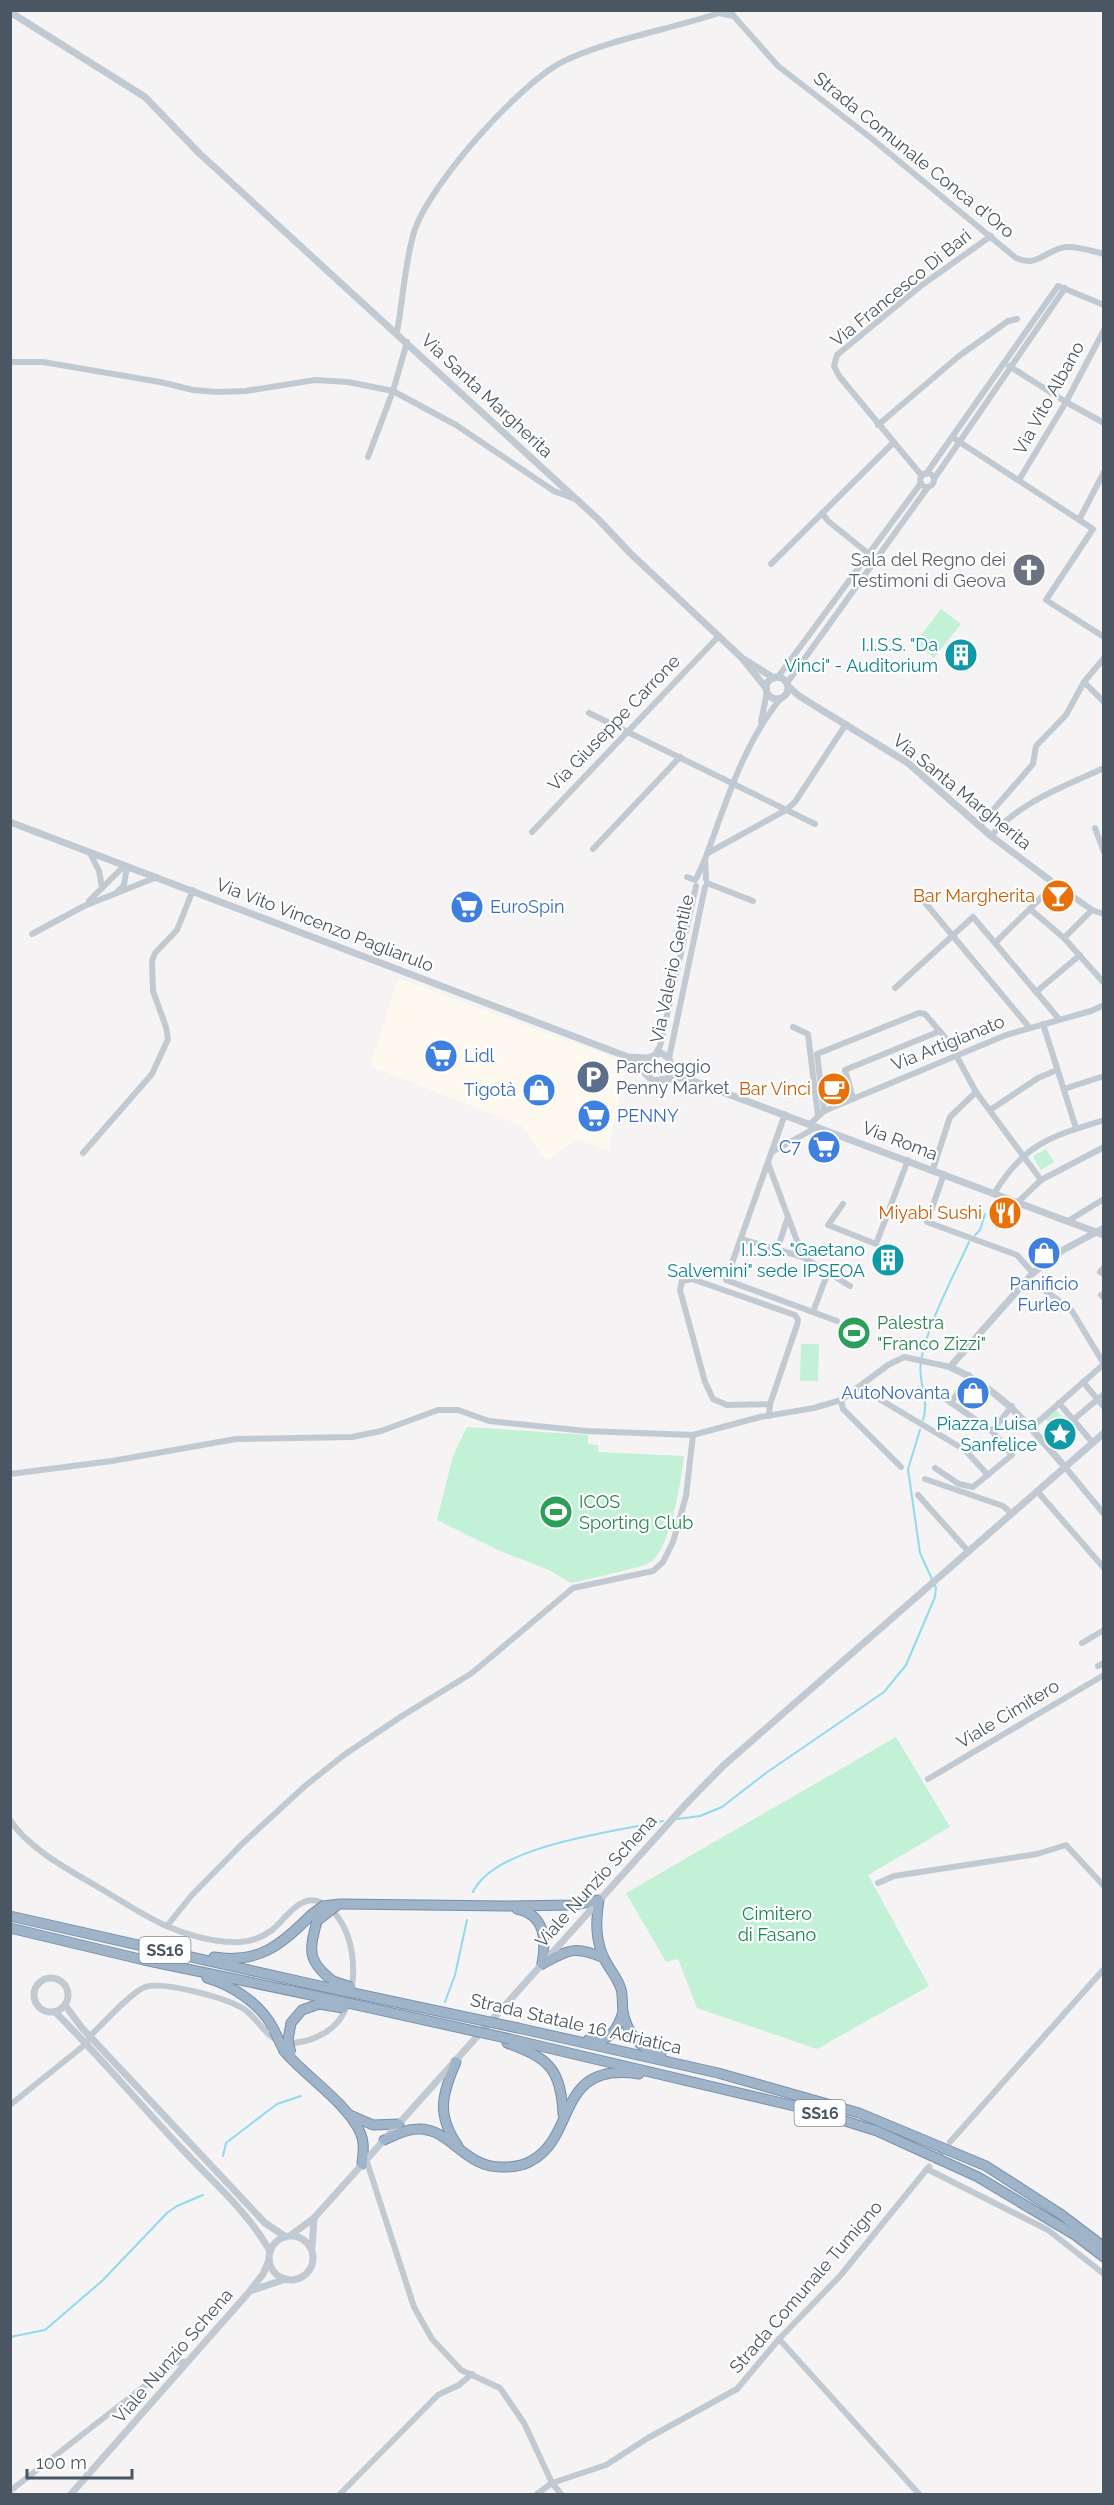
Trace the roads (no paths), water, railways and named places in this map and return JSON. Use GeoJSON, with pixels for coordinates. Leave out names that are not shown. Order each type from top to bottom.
{"type":"FeatureCollection","features":[{"type":"Feature","properties":{"kind":"highway"},"geometry":{"type":"LineString","coordinates":[[130,1942],[221,1958],[249,1958],[267,1952],[314,1918],[340,1904],[574,1905],[598,1900],[596,1931],[604,1958],[615,1973],[621,1990],[623,2012],[634,2038],[645,2049],[718,2073]]}},
{"type":"Feature","properties":{"kind":"highway"},"geometry":{"type":"LineString","coordinates":[[506,1906],[527,1911],[541,1927],[546,1942],[542,1964]]}},
{"type":"Feature","properties":{"kind":"highway","name":"Strada Statale 16 Adriatica"},"geometry":{"type":"LineString","coordinates":[[10,1916],[130,1942],[378,2010],[807,2109],[911,2144],[1011,2195],[1075,2235],[1104,2257]]}},
{"type":"Feature","properties":{"kind":"highway"},"geometry":{"type":"LineString","coordinates":[[314,1918],[310,1946],[318,1969],[333,1981],[385,1999]]}},
{"type":"Feature","properties":{"kind":"highway","name":"Strada Statale 16 Adriatica"},"geometry":{"type":"LineString","coordinates":[[10,1928],[144,1960],[318,1995],[385,1999],[718,2073],[859,2113],[986,2166],[1059,2213],[1104,2247]]}},
{"type":"Feature","properties":{"kind":"highway"},"geometry":{"type":"LineString","coordinates":[[542,1964],[567,1951],[585,1949],[604,1958]]}},
{"type":"Feature","properties":{"kind":"highway"},"geometry":{"type":"LineString","coordinates":[[144,1960],[215,1981],[242,1994],[270,2021],[289,2055],[350,2115],[361,2133],[364,2162]]}},
{"type":"Feature","properties":{"kind":"highway"},"geometry":{"type":"LineString","coordinates":[[289,2055],[288,2040],[291,2023],[318,1995]]}},
{"type":"Feature","properties":{"kind":"highway"},"geometry":{"type":"LineString","coordinates":[[552,2037],[595,2041],[610,2037],[618,2029],[623,2012]]}},
{"type":"Feature","properties":{"kind":"highway"},"geometry":{"type":"LineString","coordinates":[[507,2041],[537,2055],[552,2068],[562,2090],[563,2116]]}},
{"type":"Feature","properties":{"kind":"highway"},"geometry":{"type":"LineString","coordinates":[[456,2062],[443,2098],[443,2115],[451,2135],[465,2155]]}},
{"type":"Feature","properties":{"kind":"highway"},"geometry":{"type":"LineString","coordinates":[[384,2140],[404,2131],[420,2128],[436,2133],[480,2164],[495,2168],[515,2166],[531,2161],[546,2149],[560,2128],[563,2116],[572,2099],[586,2084],[607,2074],[632,2073],[698,2084]]}},
{"type":"Feature","properties":{"kind":"highway"},"geometry":{"type":"LineString","coordinates":[[350,2115],[373,2125],[399,2124]]}},
{"type":"Feature","properties":{"kind":"street","name":"Via Santa Margherita"},"geometry":{"type":"LineString","coordinates":[[10,12],[145,97],[206,159],[397,332],[719,636],[742,658],[766,690]]}},
{"type":"Feature","properties":{"kind":"street"},"geometry":{"type":"LineString","coordinates":[[397,332],[410,251],[424,209],[489,124],[541,76],[563,61],[598,47],[719,13],[731,13]]}},
{"type":"Feature","properties":{"kind":"street","name":"Strada Comunale Conca d'Oro"},"geometry":{"type":"LineString","coordinates":[[731,13],[778,66],[1025,262],[1037,260],[1065,248],[1104,254]]}},
{"type":"Feature","properties":{"kind":"street","name":"Via Francesco Di Bari"},"geometry":{"type":"LineString","coordinates":[[878,425],[839,376],[834,366],[837,355],[922,285],[991,236]]}},
{"type":"Feature","properties":{"kind":"street"},"geometry":{"type":"LineString","coordinates":[[799,696],[774,698],[766,690],[768,682],[776,677],[868,554],[1059,286],[1104,305]]}},
{"type":"Feature","properties":{"kind":"street"},"geometry":{"type":"LineString","coordinates":[[782,697],[787,685],[928,487],[932,485],[1065,288]]}},
{"type":"Feature","properties":{"kind":"street"},"geometry":{"type":"LineString","coordinates":[[928,487],[923,477],[878,425],[959,356],[1008,321],[1017,320]]}},
{"type":"Feature","properties":{"kind":"street","name":"Via Vito Albano"},"geometry":{"type":"LineString","coordinates":[[1019,480],[1066,402],[1104,330]]}},
{"type":"Feature","properties":{"kind":"street"},"geometry":{"type":"LineString","coordinates":[[368,457],[393,392],[407,342]]}},
{"type":"Feature","properties":{"kind":"street"},"geometry":{"type":"LineString","coordinates":[[10,362],[43,362],[193,390],[218,392],[246,391],[315,380],[348,382],[393,392],[456,424],[554,491],[576,500]]}},
{"type":"Feature","properties":{"kind":"street"},"geometry":{"type":"LineString","coordinates":[[1005,363],[1104,423]]}},
{"type":"Feature","properties":{"kind":"street"},"geometry":{"type":"LineString","coordinates":[[952,437],[1093,529],[1046,600],[1104,637]]}},
{"type":"Feature","properties":{"kind":"street"},"geometry":{"type":"LineString","coordinates":[[771,564],[893,443]]}},
{"type":"Feature","properties":{"kind":"street"},"geometry":{"type":"LineString","coordinates":[[1079,520],[1104,472]]}},
{"type":"Feature","properties":{"kind":"street"},"geometry":{"type":"LineString","coordinates":[[923,477],[932,475],[934,479]]}},
{"type":"Feature","properties":{"kind":"street"},"geometry":{"type":"LineString","coordinates":[[822,513],[828,522],[868,554]]}},
{"type":"Feature","properties":{"kind":"street","name":"Via Giuseppe Carrone"},"geometry":{"type":"LineString","coordinates":[[532,832],[719,636]]}},
{"type":"Feature","properties":{"kind":"street","name":"Via Santa Margherita"},"geometry":{"type":"LineString","coordinates":[[742,658],[776,677]]}},
{"type":"Feature","properties":{"kind":"street"},"geometry":{"type":"LineString","coordinates":[[980,825],[1032,765],[1036,746],[1066,715],[1084,682],[1104,658]]}},
{"type":"Feature","properties":{"kind":"street"},"geometry":{"type":"LineString","coordinates":[[776,677],[787,685]]}},
{"type":"Feature","properties":{"kind":"street"},"geometry":{"type":"LineString","coordinates":[[1084,682],[1104,702]]}},
{"type":"Feature","properties":{"kind":"street","name":"Via Santa Margherita"},"geometry":{"type":"LineString","coordinates":[[787,685],[799,696],[908,764],[992,836],[1054,884],[1092,910],[1103,913]]}},
{"type":"Feature","properties":{"kind":"street","name":"Via Valerio Gentile"},"geometry":{"type":"LineString","coordinates":[[759,729],[766,690]]}},
{"type":"Feature","properties":{"kind":"street","name":"Via Valerio Gentile"},"geometry":{"type":"LineString","coordinates":[[656,1053],[660,1046],[696,881],[732,783],[759,729],[782,697]]}},
{"type":"Feature","properties":{"kind":"street"},"geometry":{"type":"LineString","coordinates":[[589,713],[815,824]]}},
{"type":"Feature","properties":{"kind":"street"},"geometry":{"type":"LineString","coordinates":[[707,856],[786,810],[795,802],[846,724]]}},
{"type":"Feature","properties":{"kind":"street"},"geometry":{"type":"LineString","coordinates":[[593,849],[680,757]]}},
{"type":"Feature","properties":{"kind":"street"},"geometry":{"type":"LineString","coordinates":[[992,836],[1006,819],[1027,804],[1104,768]]}},
{"type":"Feature","properties":{"kind":"street","name":"Via Vito Vincenzo Pagliarulo"},"geometry":{"type":"LineString","coordinates":[[10,822],[628,1057],[648,1058]]}},
{"type":"Feature","properties":{"kind":"street"},"geometry":{"type":"LineString","coordinates":[[1095,828],[1104,852]]}},
{"type":"Feature","properties":{"kind":"street"},"geometry":{"type":"LineString","coordinates":[[90,854],[99,871],[102,888]]}},
{"type":"Feature","properties":{"kind":"street","name":"Via Valerio Gentile"},"geometry":{"type":"LineString","coordinates":[[669,1058],[706,883],[707,856]]}},
{"type":"Feature","properties":{"kind":"street"},"geometry":{"type":"LineString","coordinates":[[84,906],[125,866]]}},
{"type":"Feature","properties":{"kind":"street"},"geometry":{"type":"LineString","coordinates":[[115,893],[124,885],[125,866]]}},
{"type":"Feature","properties":{"kind":"street"},"geometry":{"type":"LineString","coordinates":[[32,934],[84,906],[157,877]]}},
{"type":"Feature","properties":{"kind":"street"},"geometry":{"type":"LineString","coordinates":[[687,877],[696,881]]}},
{"type":"Feature","properties":{"kind":"street","name":"Via Valerio Gentile"},"geometry":{"type":"LineString","coordinates":[[696,881],[703,877],[706,883]]}},
{"type":"Feature","properties":{"kind":"street","name":"Via Valerio Gentile"},"geometry":{"type":"LineString","coordinates":[[696,881],[701,888],[706,883]]}},
{"type":"Feature","properties":{"kind":"street"},"geometry":{"type":"LineString","coordinates":[[706,883],[753,901]]}},
{"type":"Feature","properties":{"kind":"street"},"geometry":{"type":"LineString","coordinates":[[995,943],[1054,884]]}},
{"type":"Feature","properties":{"kind":"street"},"geometry":{"type":"LineString","coordinates":[[83,1153],[152,1074],[165,1048],[168,1038],[153,991],[152,961],[155,953],[177,930],[193,890]]}},
{"type":"Feature","properties":{"kind":"street"},"geometry":{"type":"LineString","coordinates":[[917,893],[1029,1027]]}},
{"type":"Feature","properties":{"kind":"street"},"geometry":{"type":"LineString","coordinates":[[1030,909],[1064,938],[1104,983]]}},
{"type":"Feature","properties":{"kind":"street"},"geometry":{"type":"LineString","coordinates":[[1064,938],[1092,910]]}},
{"type":"Feature","properties":{"kind":"street"},"geometry":{"type":"LineString","coordinates":[[895,988],[973,917],[1059,1019]]}},
{"type":"Feature","properties":{"kind":"street"},"geometry":{"type":"LineString","coordinates":[[1036,992],[1080,955]]}},
{"type":"Feature","properties":{"kind":"street","name":"Via Artigianato"},"geometry":{"type":"LineString","coordinates":[[772,1152],[814,1125],[818,1116],[824,1111],[853,1098],[1029,1027],[1091,1011],[1104,1005]]}},
{"type":"Feature","properties":{"kind":"street"},"geometry":{"type":"LineString","coordinates":[[824,1111],[817,1054],[919,1013],[925,1014],[949,1042],[976,1092],[1041,1180]]}},
{"type":"Feature","properties":{"kind":"street"},"geometry":{"type":"LineString","coordinates":[[1043,1024],[1076,1128]]}},
{"type":"Feature","properties":{"kind":"street"},"geometry":{"type":"LineString","coordinates":[[793,1027],[808,1034],[818,1116]]}},
{"type":"Feature","properties":{"kind":"street"},"geometry":{"type":"LineString","coordinates":[[853,1098],[845,1070],[940,1031]]}},
{"type":"Feature","properties":{"kind":"street"},"geometry":{"type":"LineString","coordinates":[[656,1053],[669,1058],[673,1067],[673,1072],[667,1079],[653,1081],[645,1072],[644,1066],[648,1058],[656,1053]]}},
{"type":"Feature","properties":{"kind":"street","name":"Via Vito Vincenzo Pagliarulo"},"geometry":{"type":"LineString","coordinates":[[628,1057],[645,1072]]}},
{"type":"Feature","properties":{"kind":"street","name":"Via Roma"},"geometry":{"type":"LineString","coordinates":[[673,1067],[685,1078],[933,1169],[1100,1234]]}},
{"type":"Feature","properties":{"kind":"street"},"geometry":{"type":"LineString","coordinates":[[990,1110],[1038,1078],[1058,1070]]}},
{"type":"Feature","properties":{"kind":"street"},"geometry":{"type":"LineString","coordinates":[[1064,1089],[1104,1076]]}},
{"type":"Feature","properties":{"kind":"street","name":"Via Roma"},"geometry":{"type":"LineString","coordinates":[[667,1079],[685,1078]]}},
{"type":"Feature","properties":{"kind":"street"},"geometry":{"type":"LineString","coordinates":[[933,1169],[950,1117],[976,1092]]}},
{"type":"Feature","properties":{"kind":"street"},"geometry":{"type":"LineString","coordinates":[[785,1114],[726,1280],[837,1321]]}},
{"type":"Feature","properties":{"kind":"street"},"geometry":{"type":"LineString","coordinates":[[994,1194],[1008,1171],[1034,1147],[1054,1135],[1104,1120]]}},
{"type":"Feature","properties":{"kind":"street"},"geometry":{"type":"LineString","coordinates":[[1017,1203],[1041,1180],[1104,1147]]}},
{"type":"Feature","properties":{"kind":"street"},"geometry":{"type":"LineString","coordinates":[[843,1204],[828,1225],[876,1244],[908,1160]]}},
{"type":"Feature","properties":{"kind":"street"},"geometry":{"type":"LineString","coordinates":[[768,1163],[803,1257]]}},
{"type":"Feature","properties":{"kind":"street"},"geometry":{"type":"LineString","coordinates":[[944,1174],[927,1222],[1017,1255],[1031,1276],[1072,1311],[1104,1364],[1031,1428]]}},
{"type":"Feature","properties":{"kind":"street"},"geometry":{"type":"LineString","coordinates":[[1068,1221],[1104,1200]]}},
{"type":"Feature","properties":{"kind":"street"},"geometry":{"type":"LineString","coordinates":[[777,1250],[788,1216]]}},
{"type":"Feature","properties":{"kind":"street"},"geometry":{"type":"LineString","coordinates":[[950,1366],[1031,1276],[1063,1250],[1100,1234],[1104,1228]]}},
{"type":"Feature","properties":{"kind":"street"},"geometry":{"type":"LineString","coordinates":[[741,1239],[803,1257],[850,1286]]}},
{"type":"Feature","properties":{"kind":"street"},"geometry":{"type":"LineString","coordinates":[[813,1312],[828,1272]]}},
{"type":"Feature","properties":{"kind":"street"},"geometry":{"type":"LineString","coordinates":[[769,1416],[770,1404],[798,1320],[795,1315],[692,1279],[682,1281],[680,1290],[705,1382],[713,1399],[727,1405],[770,1404]]}},
{"type":"Feature","properties":{"kind":"street"},"geometry":{"type":"LineString","coordinates":[[10,1474],[112,1461],[236,1439],[352,1437],[381,1431],[438,1410],[458,1410],[489,1421],[586,1431],[693,1435],[841,1400],[888,1365],[904,1357],[950,1366],[969,1375],[1012,1406],[1104,1514]]}},
{"type":"Feature","properties":{"kind":"street"},"geometry":{"type":"LineString","coordinates":[[951,1403],[969,1375]]}},
{"type":"Feature","properties":{"kind":"street"},"geometry":{"type":"LineString","coordinates":[[1083,1383],[1104,1407]]}},
{"type":"Feature","properties":{"kind":"street"},"geometry":{"type":"LineString","coordinates":[[859,1387],[965,1450],[988,1475]]}},
{"type":"Feature","properties":{"kind":"street"},"geometry":{"type":"LineString","coordinates":[[927,1391],[937,1393],[992,1431],[1012,1455],[974,1488],[959,1484],[935,1468]]}},
{"type":"Feature","properties":{"kind":"street"},"geometry":{"type":"LineString","coordinates":[[1073,1420],[1104,1394]]}},
{"type":"Feature","properties":{"kind":"street"},"geometry":{"type":"LineString","coordinates":[[841,1400],[843,1409],[902,1467]]}},
{"type":"Feature","properties":{"kind":"street"},"geometry":{"type":"LineString","coordinates":[[1059,1403],[1092,1442]]}},
{"type":"Feature","properties":{"kind":"street"},"geometry":{"type":"LineString","coordinates":[[992,1431],[1012,1406]]}},
{"type":"Feature","properties":{"kind":"street","name":"Viale Nunzio Schena"},"geometry":{"type":"LineString","coordinates":[[288,2236],[314,2218],[456,2062],[598,1900],[723,1766],[1103,1433]]}},
{"type":"Feature","properties":{"kind":"street"},"geometry":{"type":"LineString","coordinates":[[167,1926],[191,1896],[243,1843],[305,1786],[344,1755],[472,1673],[573,1588],[653,1571],[663,1562],[673,1542],[686,1496],[693,1435]]}},
{"type":"Feature","properties":{"kind":"street"},"geometry":{"type":"LineString","coordinates":[[925,1479],[1003,1506],[1011,1513]]}},
{"type":"Feature","properties":{"kind":"street"},"geometry":{"type":"LineString","coordinates":[[1037,1491],[1104,1568]]}},
{"type":"Feature","properties":{"kind":"street"},"geometry":{"type":"LineString","coordinates":[[918,1495],[968,1551]]}},
{"type":"Feature","properties":{"kind":"street"},"geometry":{"type":"LineString","coordinates":[[1082,1643],[1104,1630]]}},
{"type":"Feature","properties":{"kind":"street","name":"Viale Cimitero"},"geometry":{"type":"LineString","coordinates":[[928,1779],[1104,1675]]}},
{"type":"Feature","properties":{"kind":"street"},"geometry":{"type":"LineString","coordinates":[[10,1820],[16,1829],[51,1859],[167,1926],[196,1936],[235,1942],[257,1939],[273,1929],[297,1906],[308,1901],[318,1901],[337,1916],[349,1939],[355,1965],[342,2016],[327,2032],[297,2044],[284,2043],[271,2037],[246,2010],[224,1999],[164,1986],[145,1987],[127,2000],[89,2040],[10,2105]]}},
{"type":"Feature","properties":{"kind":"street"},"geometry":{"type":"LineString","coordinates":[[878,1883],[894,1876],[1037,1854],[1066,1845],[1104,1886]]}},
{"type":"Feature","properties":{"kind":"street"},"geometry":{"type":"LineString","coordinates":[[950,2142],[1104,1969]]}},
{"type":"Feature","properties":{"kind":"street"},"geometry":{"type":"LineString","coordinates":[[53,1978],[63,1983],[68,1994],[65,2005],[55,2012],[46,2012],[35,2004],[33,1993],[41,1980],[53,1978]]}},
{"type":"Feature","properties":{"kind":"street"},"geometry":{"type":"LineString","coordinates":[[65,2005],[89,2040],[183,2150],[252,2221],[270,2251]]}},
{"type":"Feature","properties":{"kind":"street"},"geometry":{"type":"LineString","coordinates":[[55,2012],[89,2040],[265,2223],[288,2236],[301,2238],[312,2248]]}},
{"type":"Feature","properties":{"kind":"street"},"geometry":{"type":"LineString","coordinates":[[364,2162],[414,2307],[432,2339],[461,2370],[500,2388],[524,2423],[552,2483],[561,2494]]}},
{"type":"Feature","properties":{"kind":"street","name":"Strada Comunale Tumigno"},"geometry":{"type":"LineString","coordinates":[[537,2494],[552,2483],[606,2465],[648,2438],[737,2389],[779,2339],[840,2276],[927,2169],[1048,2230],[1104,2274]]}},
{"type":"Feature","properties":{"kind":"street"},"geometry":{"type":"LineString","coordinates":[[288,2236],[274,2244],[269,2260],[279,2276],[286,2279],[301,2277],[307,2273],[314,2260],[312,2248],[314,2218]]}},
{"type":"Feature","properties":{"kind":"street","name":"Viale Nunzio Schena"},"geometry":{"type":"LineString","coordinates":[[70,2494],[250,2291],[264,2274],[269,2260]]}},
{"type":"Feature","properties":{"kind":"street","name":"Viale Nunzio Schena"},"geometry":{"type":"LineString","coordinates":[[250,2291],[268,2283],[286,2279]]}},
{"type":"Feature","properties":{"kind":"street"},"geometry":{"type":"LineString","coordinates":[[779,2339],[919,2494]]}},
{"type":"Feature","properties":{"kind":"street"},"geometry":{"type":"LineString","coordinates":[[10,2491],[174,2363],[189,2360]]}},
{"type":"Feature","properties":{"kind":"street"},"geometry":{"type":"LineString","coordinates":[[340,2494],[438,2396],[459,2385],[472,2374]]}},
{"type":"Feature","properties":{"kind":"waterway"},"geometry":{"type":"LineString","coordinates":[[975,1235],[980,1230],[985,1214]]}},
{"type":"Feature","properties":{"kind":"waterway"},"geometry":{"type":"LineString","coordinates":[[923,1420],[925,1405],[920,1368],[924,1346],[935,1316],[969,1242]]}},
{"type":"Feature","properties":{"kind":"waterway"},"geometry":{"type":"LineString","coordinates":[[677,1819],[700,1816],[722,1807],[766,1773],[884,1692],[906,1665],[935,1597],[936,1588],[920,1553],[908,1469],[920,1430]]}},
{"type":"Feature","properties":{"kind":"waterway"},"geometry":{"type":"LineString","coordinates":[[473,1892],[486,1876],[505,1863],[530,1852],[588,1836],[663,1821]]}},
{"type":"Feature","properties":{"kind":"waterway"},"geometry":{"type":"LineString","coordinates":[[445,2002],[455,1975],[467,1920]]}},
{"type":"Feature","properties":{"kind":"waterway"},"geometry":{"type":"LineString","coordinates":[[223,2156],[226,2143],[277,2104],[301,2096]]}},
{"type":"Feature","properties":{"kind":"waterway"},"geometry":{"type":"LineString","coordinates":[[10,2337],[45,2330],[102,2281],[167,2213],[203,2195]]}},
{"type":"Feature","properties":{"kind":"tunnel"},"geometry":{"type":"LineString","coordinates":[[927,2169],[947,2147]]}},
{"type":"Feature","properties":{"kind":"place","name":"Sala del Regno dei Testimoni di Geova"},"geometry":{"type":"Point","coordinates":[1029,570]}},
{"type":"Feature","properties":{"kind":"place","name":"I.I.S.S. \"Da Vinci\" - Auditorium"},"geometry":{"type":"Point","coordinates":[961,655]}},
{"type":"Feature","properties":{"kind":"place","name":"Bar Margherita"},"geometry":{"type":"Point","coordinates":[1058,896]}},
{"type":"Feature","properties":{"kind":"place","name":"EuroSpin"},"geometry":{"type":"Point","coordinates":[467,907]}},
{"type":"Feature","properties":{"kind":"place","name":"Lidl"},"geometry":{"type":"Point","coordinates":[441,1056]}},
{"type":"Feature","properties":{"kind":"place","name":"Parcheggio Penny Market"},"geometry":{"type":"Point","coordinates":[593,1077]}},
{"type":"Feature","properties":{"kind":"place","name":"Bar Vinci"},"geometry":{"type":"Point","coordinates":[834,1089]}},
{"type":"Feature","properties":{"kind":"place","name":"Tigotà"},"geometry":{"type":"Point","coordinates":[539,1090]}},
{"type":"Feature","properties":{"kind":"place","name":"PENNY"},"geometry":{"type":"Point","coordinates":[594,1116]}},
{"type":"Feature","properties":{"kind":"place","name":"C7"},"geometry":{"type":"Point","coordinates":[824,1147]}},
{"type":"Feature","properties":{"kind":"place","name":"Miyabi Sushi"},"geometry":{"type":"Point","coordinates":[1005,1213]}},
{"type":"Feature","properties":{"kind":"place","name":"Panificio Furleo"},"geometry":{"type":"Point","coordinates":[1044,1253]}},
{"type":"Feature","properties":{"kind":"place","name":"I.I.S.S. \"Gaetano Salvemini\" sede IPSEOA"},"geometry":{"type":"Point","coordinates":[888,1260]}},
{"type":"Feature","properties":{"kind":"place","name":"Palestra \"Franco Zizzi\""},"geometry":{"type":"Point","coordinates":[854,1333]}},
{"type":"Feature","properties":{"kind":"place","name":"AutoNovanta"},"geometry":{"type":"Point","coordinates":[973,1393]}},
{"type":"Feature","properties":{"kind":"place","name":"Piazza Luisa Sanfelice"},"geometry":{"type":"Point","coordinates":[1060,1434]}},
{"type":"Feature","properties":{"kind":"place","name":"ICOS Sporting Club"},"geometry":{"type":"Point","coordinates":[556,1512]}},
{"type":"Feature","properties":{"kind":"park label","name":"Cimitero di Fasano"},"geometry":{"type":"Point","coordinates":[777,1924]}}]}
